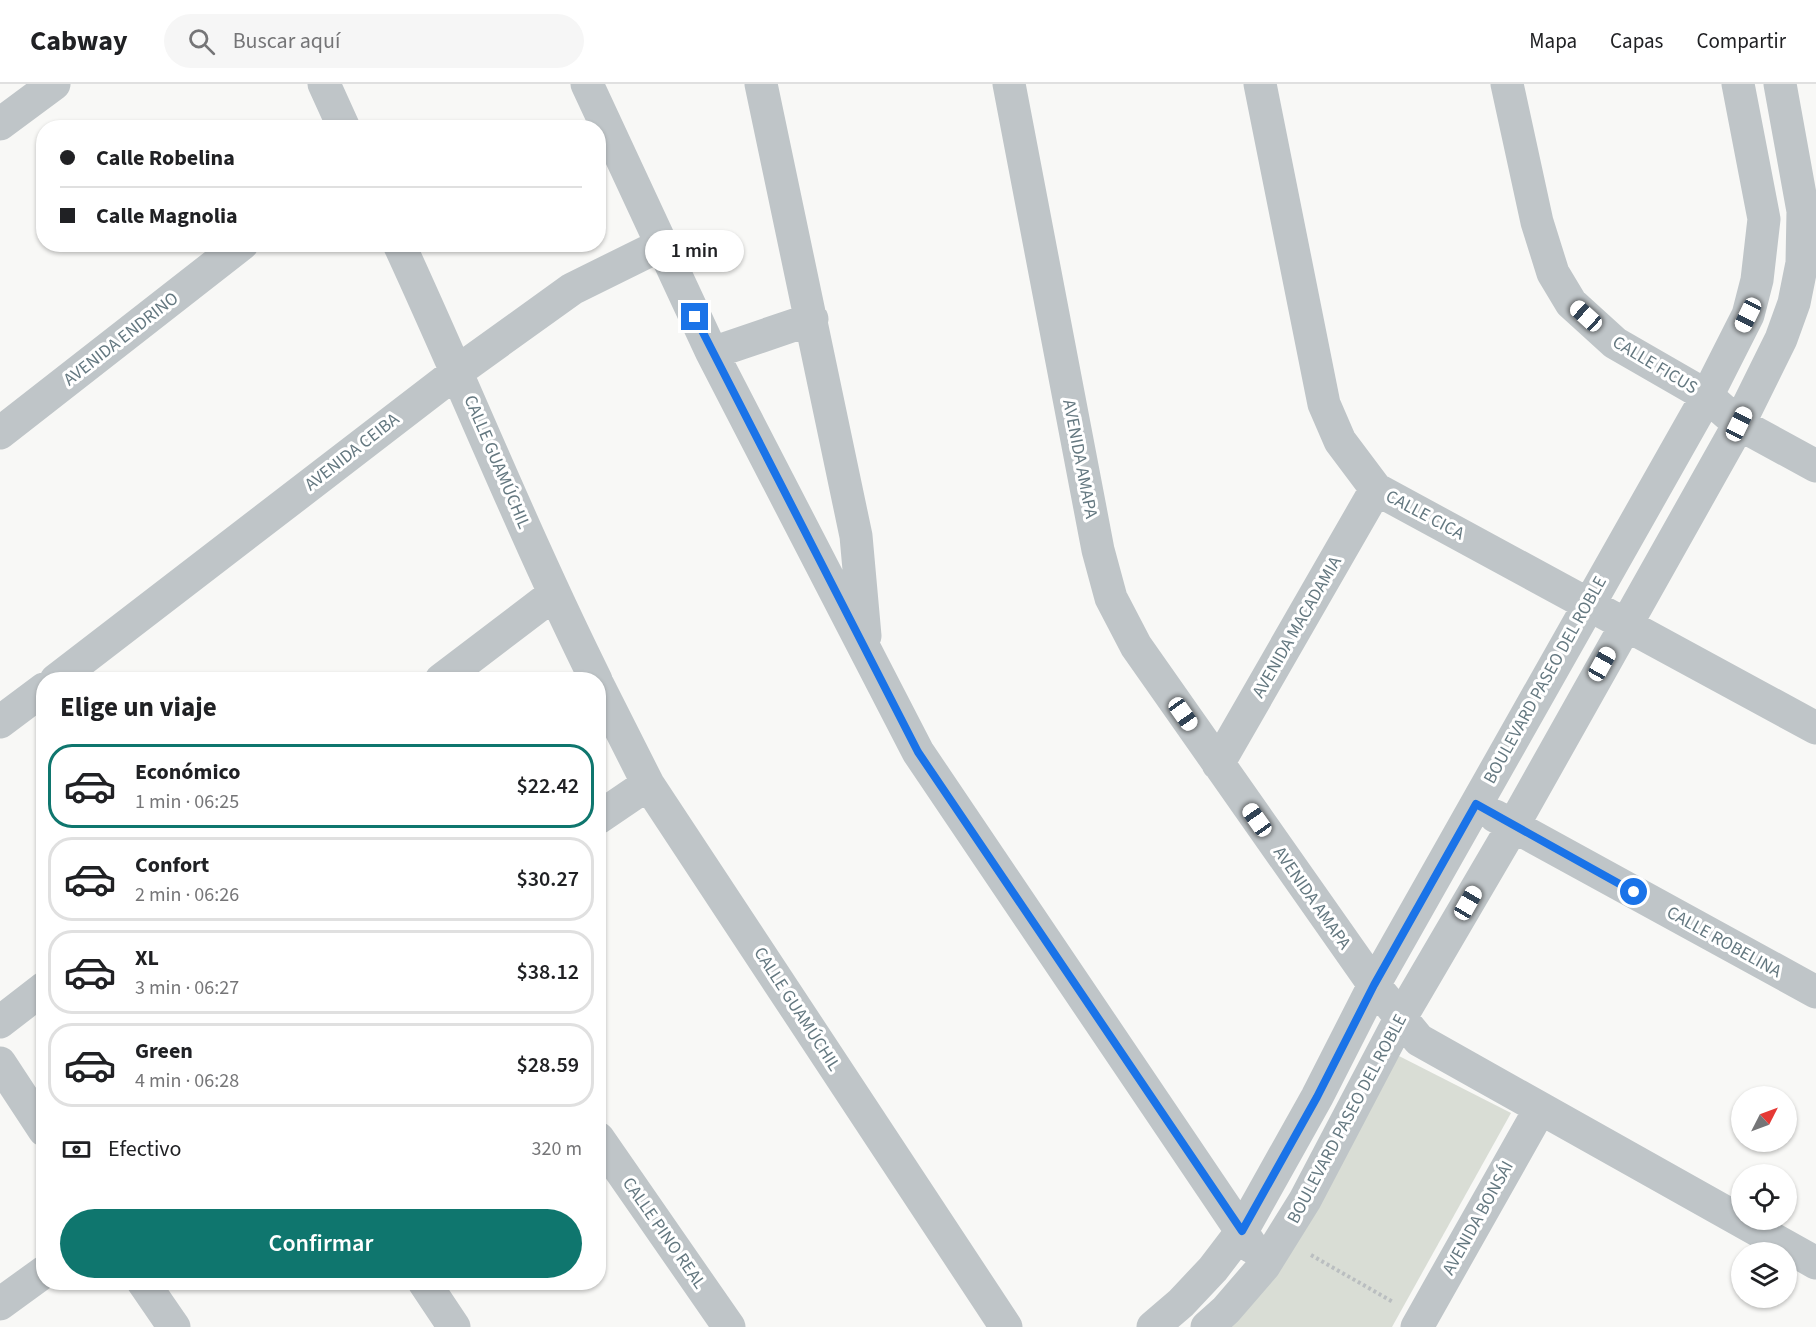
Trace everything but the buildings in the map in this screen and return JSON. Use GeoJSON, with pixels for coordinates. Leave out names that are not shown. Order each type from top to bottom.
{"type":"FeatureCollection","features":[{"type":"Feature","properties":{"kind":"street"},"geometry":{"type":"LineString","coordinates":[[0,124],[54,84]]}},
{"type":"Feature","properties":{"kind":"street"},"geometry":{"type":"LineString","coordinates":[[324,84],[340,120]]}},
{"type":"Feature","properties":{"kind":"street"},"geometry":{"type":"LineString","coordinates":[[587,84],[604,120]]}},
{"type":"Feature","properties":{"kind":"street"},"geometry":{"type":"LineString","coordinates":[[761,84],[856,536],[866,653]]}},
{"type":"Feature","properties":{"kind":"street","name":"AVENIDA AMAPA"},"geometry":{"type":"LineString","coordinates":[[1009,84],[1098,550],[1111,598],[1136,646],[1374,985],[1400,1020],[1419,1040],[1816,1263]]}},
{"type":"Feature","properties":{"kind":"street","name":"CALLE CICA"},"geometry":{"type":"LineString","coordinates":[[1260,84],[1324,404],[1340,441],[1376,489],[1816,728]]}},
{"type":"Feature","properties":{"kind":"street","name":"CALLE FICUS"},"geometry":{"type":"LineString","coordinates":[[1507,84],[1537,222],[1553,273],[1571,303],[1615,343],[1707,396],[1739,424],[1816,466]]}},
{"type":"Feature","properties":{"kind":"street","name":"BOULEVARD PASEO DEL ROBLE"},"geometry":{"type":"LineString","coordinates":[[1153,1327],[1181,1303],[1213,1269],[1242,1231],[1317,1097],[1374,985],[1707,396],[1748,315],[1757,280],[1764,219],[1738,84]]}},
{"type":"Feature","properties":{"kind":"street","name":"BOULEVARD PASEO DEL ROBLE"},"geometry":{"type":"LineString","coordinates":[[1208,1327],[1226,1310],[1273,1253],[1400,1020],[1513,826],[1624,624],[1739,424],[1781,339],[1794,303],[1809,210],[1780,84]]}},
{"type":"Feature","properties":{"kind":"street"},"geometry":{"type":"LineString","coordinates":[[606,125],[712,353],[866,653],[936,779],[1242,1231],[1273,1253]]}},
{"type":"Feature","properties":{"kind":"street"},"geometry":{"type":"LineString","coordinates":[[1764,219],[1809,210]]}},
{"type":"Feature","properties":{"kind":"street","name":"AVENIDA CEIBA"},"geometry":{"type":"LineString","coordinates":[[66,672],[458,371],[572,290],[661,245]]}},
{"type":"Feature","properties":{"kind":"street","name":"AVENIDA ENDRINO"},"geometry":{"type":"LineString","coordinates":[[0,433],[232,252]]}},
{"type":"Feature","properties":{"kind":"street","name":"CALLE GUAMÚCHIL"},"geometry":{"type":"LineString","coordinates":[[403,252],[458,371],[554,594],[592,672]]}},
{"type":"Feature","properties":{"kind":"street"},"geometry":{"type":"LineString","coordinates":[[712,353],[812,319]]}},
{"type":"Feature","properties":{"kind":"street","name":"AVENIDA MACADAMIA"},"geometry":{"type":"LineString","coordinates":[[1218,764],[1376,489]]}},
{"type":"Feature","properties":{"kind":"street"},"geometry":{"type":"LineString","coordinates":[[452,672],[554,594]]}},
{"type":"Feature","properties":{"kind":"street"},"geometry":{"type":"LineString","coordinates":[[0,722],[36,695]]}},
{"type":"Feature","properties":{"kind":"street","name":"CALLE GUAMÚCHIL"},"geometry":{"type":"LineString","coordinates":[[606,701],[648,784],[1006,1327]]}},
{"type":"Feature","properties":{"kind":"street"},"geometry":{"type":"LineString","coordinates":[[606,813],[648,784]]}},
{"type":"Feature","properties":{"kind":"street","name":"CALLE ROBELINA"},"geometry":{"type":"LineString","coordinates":[[1476,804],[1816,992]]}},
{"type":"Feature","properties":{"kind":"street"},"geometry":{"type":"LineString","coordinates":[[0,1022],[36,994]]}},
{"type":"Feature","properties":{"kind":"street"},"geometry":{"type":"LineString","coordinates":[[0,1063],[36,1119]]}},
{"type":"Feature","properties":{"kind":"street","name":"AVENIDA BONSÁI"},"geometry":{"type":"LineString","coordinates":[[1426,1324],[1540,1108]]}},
{"type":"Feature","properties":{"kind":"street","name":"CALLE PINO REAL"},"geometry":{"type":"LineString","coordinates":[[606,1150],[729,1327]]}},
{"type":"Feature","properties":{"kind":"street"},"geometry":{"type":"LineString","coordinates":[[0,1304],[36,1278]]}},
{"type":"Feature","properties":{"kind":"street"},"geometry":{"type":"LineString","coordinates":[[149,1290],[174,1327]]}},
{"type":"Feature","properties":{"kind":"street"},"geometry":{"type":"LineString","coordinates":[[429,1290],[453,1327]]}},
{"type":"Feature","properties":{"kind":"path"},"geometry":{"type":"LineString","coordinates":[[1273,1253],[1426,1324]]}},
{"type":"Feature","properties":{"kind":"shaded area"},"geometry":{"type":"Polygon","coordinates":[[[1399,1056],[1511,1113],[1392,1327],[1213,1327],[1399,1056]]]}},
{"type":"Feature","properties":{"kind":"route"},"geometry":{"type":"LineString","coordinates":[[695,317],[918,752],[1242,1231],[1317,1097],[1374,985],[1476,804],[1634,892]]}}]}
